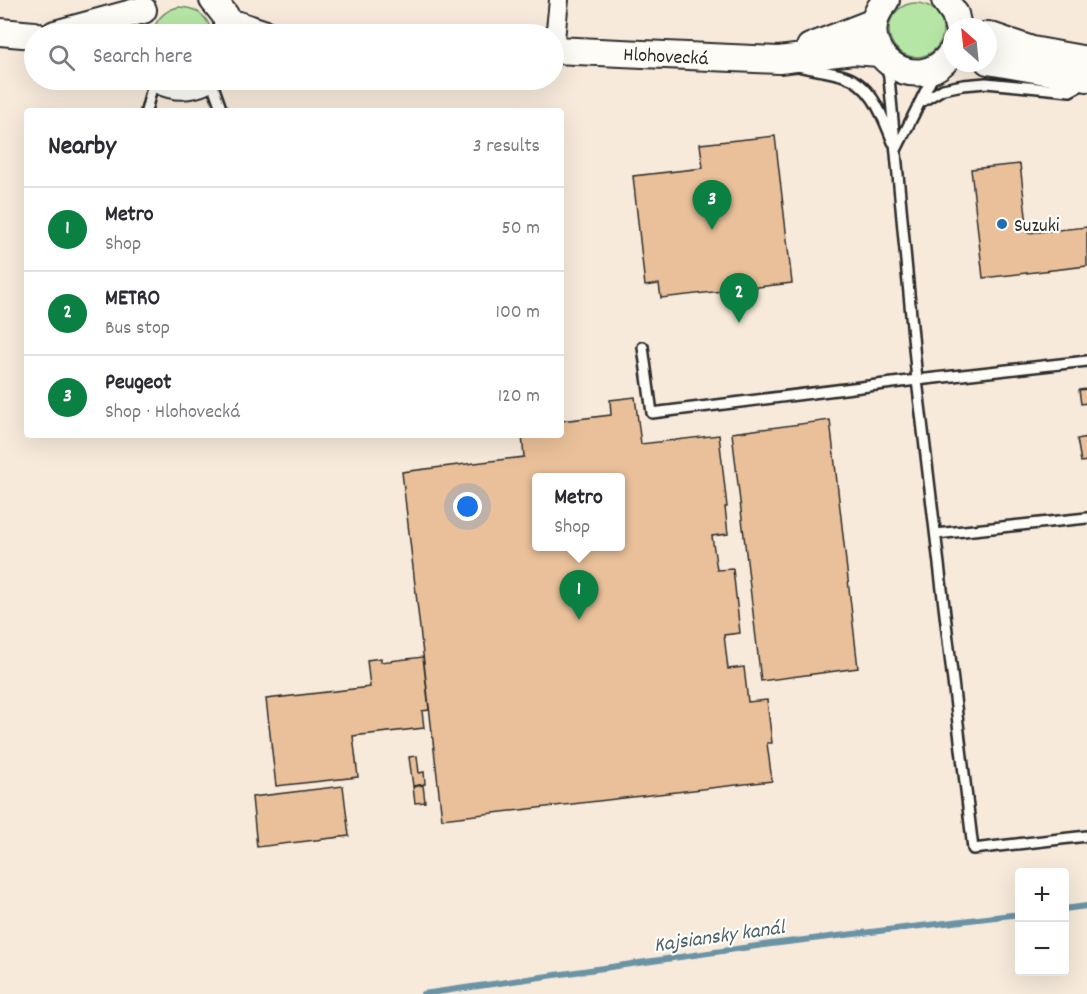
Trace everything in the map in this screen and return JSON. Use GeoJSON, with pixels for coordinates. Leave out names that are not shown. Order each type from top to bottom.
{"type":"FeatureCollection","features":[{"type":"Feature","properties":{"kind":"main road"},"geometry":{"type":"LineString","coordinates":[[883,57],[875,43],[874,22],[886,0]]}},
{"type":"Feature","properties":{"kind":"main road"},"geometry":{"type":"LineString","coordinates":[[87,24],[148,5]]}},
{"type":"Feature","properties":{"kind":"main road"},"geometry":{"type":"LineString","coordinates":[[137,24],[148,5]]}},
{"type":"Feature","properties":{"kind":"main road"},"geometry":{"type":"LineString","coordinates":[[223,13],[246,24]]}},
{"type":"Feature","properties":{"kind":"main road","name":"Hlohovecká"},"geometry":{"type":"LineString","coordinates":[[779,60],[874,22]]}},
{"type":"Feature","properties":{"kind":"main road"},"geometry":{"type":"LineString","coordinates":[[0,33],[24,34]]}},
{"type":"Feature","properties":{"kind":"main road"},"geometry":{"type":"LineString","coordinates":[[997,38],[1032,50],[1087,60]]}},
{"type":"Feature","properties":{"kind":"main road","name":"Hlohovecká"},"geometry":{"type":"LineString","coordinates":[[564,50],[779,60],[853,51],[883,57],[898,69],[911,73],[925,72],[943,61]]}},
{"type":"Feature","properties":{"kind":"main road"},"geometry":{"type":"LineString","coordinates":[[997,63],[1087,81]]}},
{"type":"Feature","properties":{"kind":"street"},"geometry":{"type":"LineString","coordinates":[[557,24],[559,0]]}},
{"type":"Feature","properties":{"kind":"lane"},"geometry":{"type":"LineString","coordinates":[[883,57],[890,79],[917,380],[973,849],[1087,836]]}},
{"type":"Feature","properties":{"kind":"lane"},"geometry":{"type":"LineString","coordinates":[[779,60],[816,71],[845,76],[857,82],[876,103],[897,150]]}},
{"type":"Feature","properties":{"kind":"lane"},"geometry":{"type":"LineString","coordinates":[[897,150],[921,102],[943,66]]}},
{"type":"Feature","properties":{"kind":"lane"},"geometry":{"type":"LineString","coordinates":[[921,102],[943,89],[963,85],[1009,84],[1070,91],[1087,81]]}},
{"type":"Feature","properties":{"kind":"lane"},"geometry":{"type":"LineString","coordinates":[[147,108],[151,90]]}},
{"type":"Feature","properties":{"kind":"lane"},"geometry":{"type":"LineString","coordinates":[[213,90],[221,108]]}},
{"type":"Feature","properties":{"kind":"lane"},"geometry":{"type":"LineString","coordinates":[[643,347],[652,413],[1087,361]]}},
{"type":"Feature","properties":{"kind":"lane"},"geometry":{"type":"LineString","coordinates":[[936,534],[1087,518]]}},
{"type":"Feature","properties":{"kind":"green space"},"geometry":{"type":"Polygon","coordinates":[[[911,3],[921,3],[931,7],[939,15],[943,25],[943,35],[939,45],[931,53],[921,57],[911,57],[901,53],[893,45],[889,35],[889,25],[893,15],[901,7],[911,3]]]}},
{"type":"Feature","properties":{"kind":"green space"},"geometry":{"type":"Polygon","coordinates":[[[185,7],[201,14],[209,24],[156,24],[168,11],[185,7]]]}},
{"type":"Feature","properties":{"kind":"building"},"geometry":{"type":"Polygon","coordinates":[[[775,136],[792,283],[661,298],[659,284],[645,286],[633,176],[703,168],[700,144],[775,136]]]}},
{"type":"Feature","properties":{"kind":"building"},"geometry":{"type":"Polygon","coordinates":[[[1020,164],[1028,233],[1087,227],[1087,266],[983,278],[971,169],[1020,164]]]}},
{"type":"Feature","properties":{"kind":"building"},"geometry":{"type":"Polygon","coordinates":[[[1087,389],[1087,403],[1081,404],[1079,390],[1087,389]]]}},
{"type":"Feature","properties":{"kind":"building"},"geometry":{"type":"Polygon","coordinates":[[[635,397],[641,444],[719,435],[728,534],[712,536],[717,570],[733,569],[740,633],[724,635],[728,669],[744,667],[748,702],[767,700],[772,743],[767,743],[772,781],[442,819],[402,472],[524,457],[522,438],[564,438],[564,421],[611,415],[610,400],[635,397]]]}},
{"type":"Feature","properties":{"kind":"building"},"geometry":{"type":"Polygon","coordinates":[[[830,420],[858,668],[761,681],[732,433],[830,420]]]}},
{"type":"Feature","properties":{"kind":"building"},"geometry":{"type":"Polygon","coordinates":[[[1087,437],[1087,461],[1081,462],[1077,439],[1087,437]]]}},
{"type":"Feature","properties":{"kind":"building"},"geometry":{"type":"Polygon","coordinates":[[[423,657],[429,710],[422,711],[424,728],[353,736],[358,777],[276,786],[266,699],[370,687],[367,660],[381,658],[381,662],[423,657]]]}},
{"type":"Feature","properties":{"kind":"building"},"geometry":{"type":"Polygon","coordinates":[[[417,756],[419,773],[424,772],[425,784],[413,786],[409,757],[417,756]]]}},
{"type":"Feature","properties":{"kind":"building"},"geometry":{"type":"Polygon","coordinates":[[[423,785],[425,802],[415,803],[413,787],[423,785]]]}},
{"type":"Feature","properties":{"kind":"building"},"geometry":{"type":"Polygon","coordinates":[[[343,786],[349,836],[257,847],[252,797],[343,786]]]}},
{"type":"Feature","properties":{"kind":"waterway","name":"Kajsiansky kanál"},"geometry":{"type":"LineString","coordinates":[[1069,908],[1087,906]]}},
{"type":"Feature","properties":{"kind":"waterway","name":"Kajsiansky kanál"},"geometry":{"type":"LineString","coordinates":[[423,994],[771,944],[1015,915]]}},
{"type":"Feature","properties":{"kind":"place","name":"Suzuki"},"geometry":{"type":"Point","coordinates":[1002,224]}},
{"type":"Feature","properties":{"kind":"place","name":"Peugeot"},"geometry":{"type":"Point","coordinates":[712,230]}},
{"type":"Feature","properties":{"kind":"place","name":"METRO"},"geometry":{"type":"Point","coordinates":[739,323]}},
{"type":"Feature","properties":{"kind":"place","name":"Metro"},"geometry":{"type":"Point","coordinates":[579,620]}}]}
